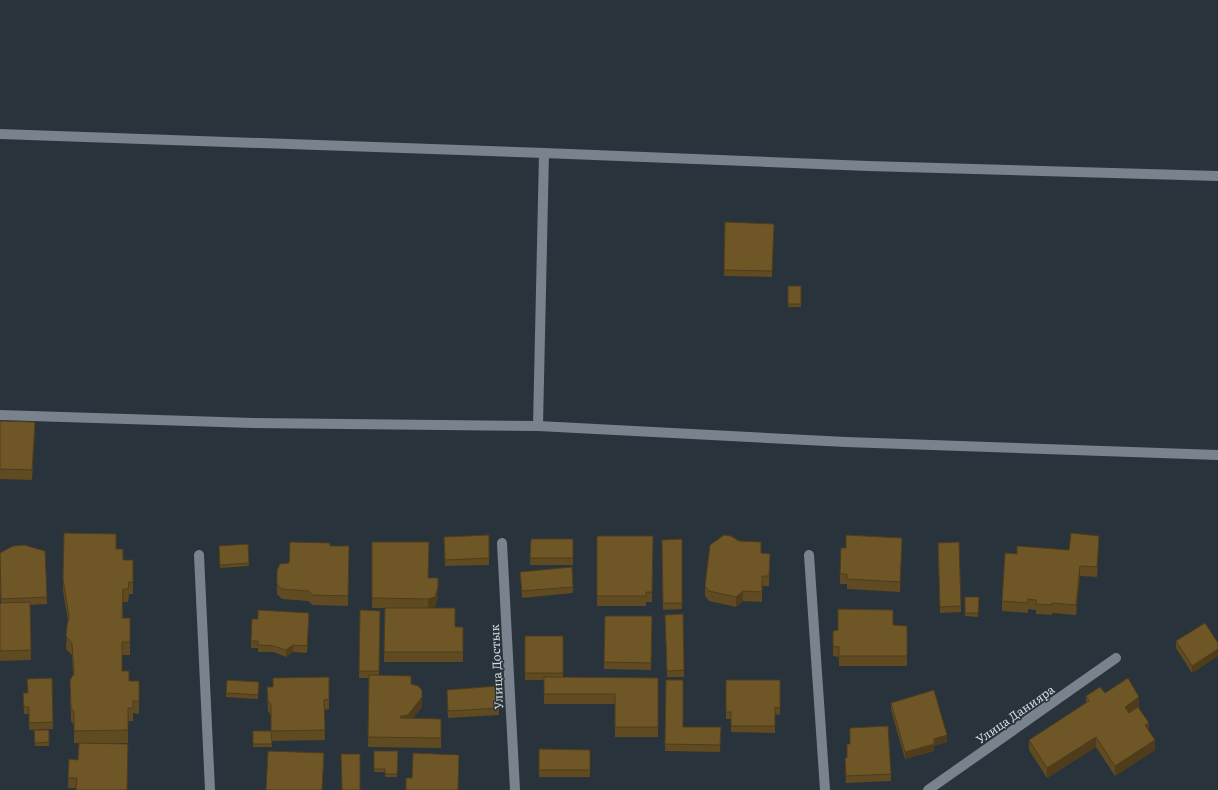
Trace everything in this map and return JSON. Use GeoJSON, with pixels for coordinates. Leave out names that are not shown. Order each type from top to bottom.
{"type":"FeatureCollection","features":[{"type":"Feature","properties":{"kind":"street"},"geometry":{"type":"LineString","coordinates":[[0,134],[868,166],[1218,176]]}},
{"type":"Feature","properties":{"kind":"street"},"geometry":{"type":"LineString","coordinates":[[538,426],[544,153]]}},
{"type":"Feature","properties":{"kind":"street"},"geometry":{"type":"LineString","coordinates":[[0,415],[253,423],[538,426],[846,442],[1218,455]]}},
{"type":"Feature","properties":{"kind":"street","name":"Улица Достык"},"geometry":{"type":"LineString","coordinates":[[502,543],[515,790]]}},
{"type":"Feature","properties":{"kind":"street"},"geometry":{"type":"LineString","coordinates":[[199,555],[210,790]]}},
{"type":"Feature","properties":{"kind":"street"},"geometry":{"type":"LineString","coordinates":[[809,555],[825,790]]}},
{"type":"Feature","properties":{"kind":"street","name":"Улица Данияра"},"geometry":{"type":"LineString","coordinates":[[928,790],[1116,658]]}},
{"type":"Feature","properties":{"kind":"building"},"geometry":{"type":"Polygon","coordinates":[[[725,222],[774,224],[772,271],[724,270],[725,222]]]}},
{"type":"Feature","properties":{"kind":"building"},"geometry":{"type":"Polygon","coordinates":[[[788,286],[801,286],[801,304],[788,304],[788,286]]]}},
{"type":"Feature","properties":{"kind":"building"},"geometry":{"type":"Polygon","coordinates":[[[0,421],[35,422],[32,470],[0,469],[0,421]]]}},
{"type":"Feature","properties":{"kind":"building"},"geometry":{"type":"Polygon","coordinates":[[[64,533],[116,534],[116,549],[123,549],[123,560],[133,560],[133,582],[129,582],[128,589],[123,589],[122,618],[130,618],[130,642],[122,642],[122,671],[129,671],[129,681],[139,681],[139,701],[133,701],[133,708],[128,708],[128,730],[74,731],[74,712],[71,708],[70,680],[74,674],[72,643],[66,636],[69,616],[63,579],[64,533]]]}},
{"type":"Feature","properties":{"kind":"building"},"geometry":{"type":"Polygon","coordinates":[[[1071,533],[1099,536],[1097,567],[1080,566],[1076,605],[1052,603],[1052,605],[1036,604],[1036,600],[1028,599],[1028,603],[1002,601],[1005,553],[1017,554],[1017,546],[1069,550],[1071,533]]]}},
{"type":"Feature","properties":{"kind":"building"},"geometry":{"type":"Polygon","coordinates":[[[489,535],[489,558],[445,560],[444,537],[489,535]]]}},
{"type":"Feature","properties":{"kind":"building"},"geometry":{"type":"Polygon","coordinates":[[[724,535],[731,536],[739,541],[761,542],[761,553],[770,554],[769,576],[762,576],[762,592],[743,591],[736,597],[709,591],[705,586],[710,545],[724,535]]]}},
{"type":"Feature","properties":{"kind":"building"},"geometry":{"type":"Polygon","coordinates":[[[846,535],[902,538],[900,582],[847,579],[847,574],[840,574],[841,548],[846,548],[846,535]]]}},
{"type":"Feature","properties":{"kind":"building"},"geometry":{"type":"Polygon","coordinates":[[[597,536],[653,536],[652,592],[646,592],[646,596],[597,596],[597,536]]]}},
{"type":"Feature","properties":{"kind":"building"},"geometry":{"type":"Polygon","coordinates":[[[531,539],[573,539],[573,558],[530,558],[531,539]]]}},
{"type":"Feature","properties":{"kind":"building"},"geometry":{"type":"Polygon","coordinates":[[[682,539],[682,603],[663,603],[662,540],[682,539]]]}},
{"type":"Feature","properties":{"kind":"building"},"geometry":{"type":"Polygon","coordinates":[[[290,542],[330,543],[330,546],[349,546],[348,596],[313,595],[308,591],[282,589],[277,584],[277,570],[280,564],[289,563],[290,542]]]}},
{"type":"Feature","properties":{"kind":"building"},"geometry":{"type":"Polygon","coordinates":[[[372,542],[429,542],[428,578],[438,578],[438,587],[435,597],[428,599],[372,598],[372,542]]]}},
{"type":"Feature","properties":{"kind":"building"},"geometry":{"type":"Polygon","coordinates":[[[959,542],[961,606],[940,607],[938,543],[959,542]]]}},
{"type":"Feature","properties":{"kind":"building"},"geometry":{"type":"Polygon","coordinates":[[[248,544],[249,563],[220,565],[219,546],[248,544]]]}},
{"type":"Feature","properties":{"kind":"building"},"geometry":{"type":"Polygon","coordinates":[[[24,545],[45,551],[47,597],[1,599],[0,553],[13,546],[24,545]]]}},
{"type":"Feature","properties":{"kind":"building"},"geometry":{"type":"Polygon","coordinates":[[[572,567],[573,587],[522,591],[520,572],[572,567]]]}},
{"type":"Feature","properties":{"kind":"building"},"geometry":{"type":"Polygon","coordinates":[[[965,597],[979,597],[978,613],[965,613],[965,597]]]}},
{"type":"Feature","properties":{"kind":"building"},"geometry":{"type":"Polygon","coordinates":[[[30,602],[31,650],[0,651],[0,603],[30,602]]]}},
{"type":"Feature","properties":{"kind":"building"},"geometry":{"type":"Polygon","coordinates":[[[385,608],[455,608],[455,627],[463,627],[463,652],[384,652],[385,608]]]}},
{"type":"Feature","properties":{"kind":"building"},"geometry":{"type":"Polygon","coordinates":[[[838,609],[893,610],[893,625],[907,626],[907,656],[839,656],[839,647],[833,646],[833,631],[838,630],[838,609]]]}},
{"type":"Feature","properties":{"kind":"building"},"geometry":{"type":"Polygon","coordinates":[[[258,610],[309,613],[307,646],[293,645],[286,650],[274,646],[258,645],[258,641],[251,641],[252,619],[258,619],[258,610]]]}},
{"type":"Feature","properties":{"kind":"building"},"geometry":{"type":"Polygon","coordinates":[[[360,610],[380,611],[379,671],[359,671],[360,610]]]}},
{"type":"Feature","properties":{"kind":"building"},"geometry":{"type":"Polygon","coordinates":[[[683,614],[684,670],[667,671],[665,615],[683,614]]]}},
{"type":"Feature","properties":{"kind":"building"},"geometry":{"type":"Polygon","coordinates":[[[605,616],[652,616],[651,663],[604,662],[605,616]]]}},
{"type":"Feature","properties":{"kind":"building"},"geometry":{"type":"Polygon","coordinates":[[[1205,623],[1218,643],[1218,649],[1192,666],[1176,641],[1205,623]]]}},
{"type":"Feature","properties":{"kind":"building"},"geometry":{"type":"Polygon","coordinates":[[[525,636],[563,636],[563,673],[525,673],[525,636]]]}},
{"type":"Feature","properties":{"kind":"building"},"geometry":{"type":"Polygon","coordinates":[[[369,675],[411,676],[411,684],[418,686],[422,690],[422,697],[408,715],[401,716],[400,718],[441,719],[441,738],[368,737],[369,675]]]}},
{"type":"Feature","properties":{"kind":"building"},"geometry":{"type":"Polygon","coordinates":[[[329,677],[329,699],[324,700],[325,730],[271,731],[271,705],[268,701],[267,687],[273,687],[273,678],[329,677]]]}},
{"type":"Feature","properties":{"kind":"building"},"geometry":{"type":"Polygon","coordinates":[[[544,677],[658,678],[658,727],[615,727],[615,694],[544,694],[544,677]]]}},
{"type":"Feature","properties":{"kind":"building"},"geometry":{"type":"Polygon","coordinates":[[[52,678],[53,722],[29,723],[29,707],[24,707],[23,693],[28,693],[27,679],[52,678]]]}},
{"type":"Feature","properties":{"kind":"building"},"geometry":{"type":"Polygon","coordinates":[[[1128,678],[1139,697],[1125,707],[1129,713],[1138,707],[1149,723],[1145,725],[1155,740],[1115,766],[1096,737],[1047,768],[1029,740],[1089,701],[1086,696],[1100,687],[1105,693],[1128,678]]]}},
{"type":"Feature","properties":{"kind":"building"},"geometry":{"type":"Polygon","coordinates":[[[227,680],[259,682],[258,695],[226,693],[227,680]]]}},
{"type":"Feature","properties":{"kind":"building"},"geometry":{"type":"Polygon","coordinates":[[[666,680],[683,680],[683,727],[721,727],[720,745],[665,744],[666,680]]]}},
{"type":"Feature","properties":{"kind":"building"},"geometry":{"type":"Polygon","coordinates":[[[726,680],[780,680],[780,708],[775,707],[775,726],[731,726],[731,712],[726,712],[726,680]]]}},
{"type":"Feature","properties":{"kind":"building"},"geometry":{"type":"Polygon","coordinates":[[[497,686],[499,708],[448,711],[447,690],[497,686]]]}},
{"type":"Feature","properties":{"kind":"building"},"geometry":{"type":"Polygon","coordinates":[[[934,690],[947,735],[934,739],[934,744],[905,752],[891,703],[934,690]]]}},
{"type":"Feature","properties":{"kind":"building"},"geometry":{"type":"Polygon","coordinates":[[[888,726],[891,774],[846,776],[845,758],[847,758],[847,744],[850,744],[850,728],[888,726]]]}},
{"type":"Feature","properties":{"kind":"building"},"geometry":{"type":"Polygon","coordinates":[[[34,730],[49,730],[49,742],[35,743],[34,730]]]}},
{"type":"Feature","properties":{"kind":"building"},"geometry":{"type":"Polygon","coordinates":[[[253,731],[271,731],[272,744],[253,744],[253,731]]]}},
{"type":"Feature","properties":{"kind":"building"},"geometry":{"type":"Polygon","coordinates":[[[79,743],[128,744],[127,790],[76,790],[77,778],[68,778],[69,759],[78,760],[79,743]]]}},
{"type":"Feature","properties":{"kind":"building"},"geometry":{"type":"Polygon","coordinates":[[[539,749],[590,750],[590,770],[539,770],[539,749]]]}},
{"type":"Feature","properties":{"kind":"building"},"geometry":{"type":"Polygon","coordinates":[[[268,751],[324,753],[322,790],[266,790],[268,751]]]}},
{"type":"Feature","properties":{"kind":"building"},"geometry":{"type":"Polygon","coordinates":[[[374,751],[398,751],[397,774],[385,774],[385,769],[374,769],[374,751]]]}},
{"type":"Feature","properties":{"kind":"building"},"geometry":{"type":"Polygon","coordinates":[[[413,753],[459,755],[458,790],[406,790],[406,778],[412,778],[413,753]]]}},
{"type":"Feature","properties":{"kind":"building"},"geometry":{"type":"Polygon","coordinates":[[[341,754],[360,754],[360,790],[342,790],[341,754]]]}}]}
